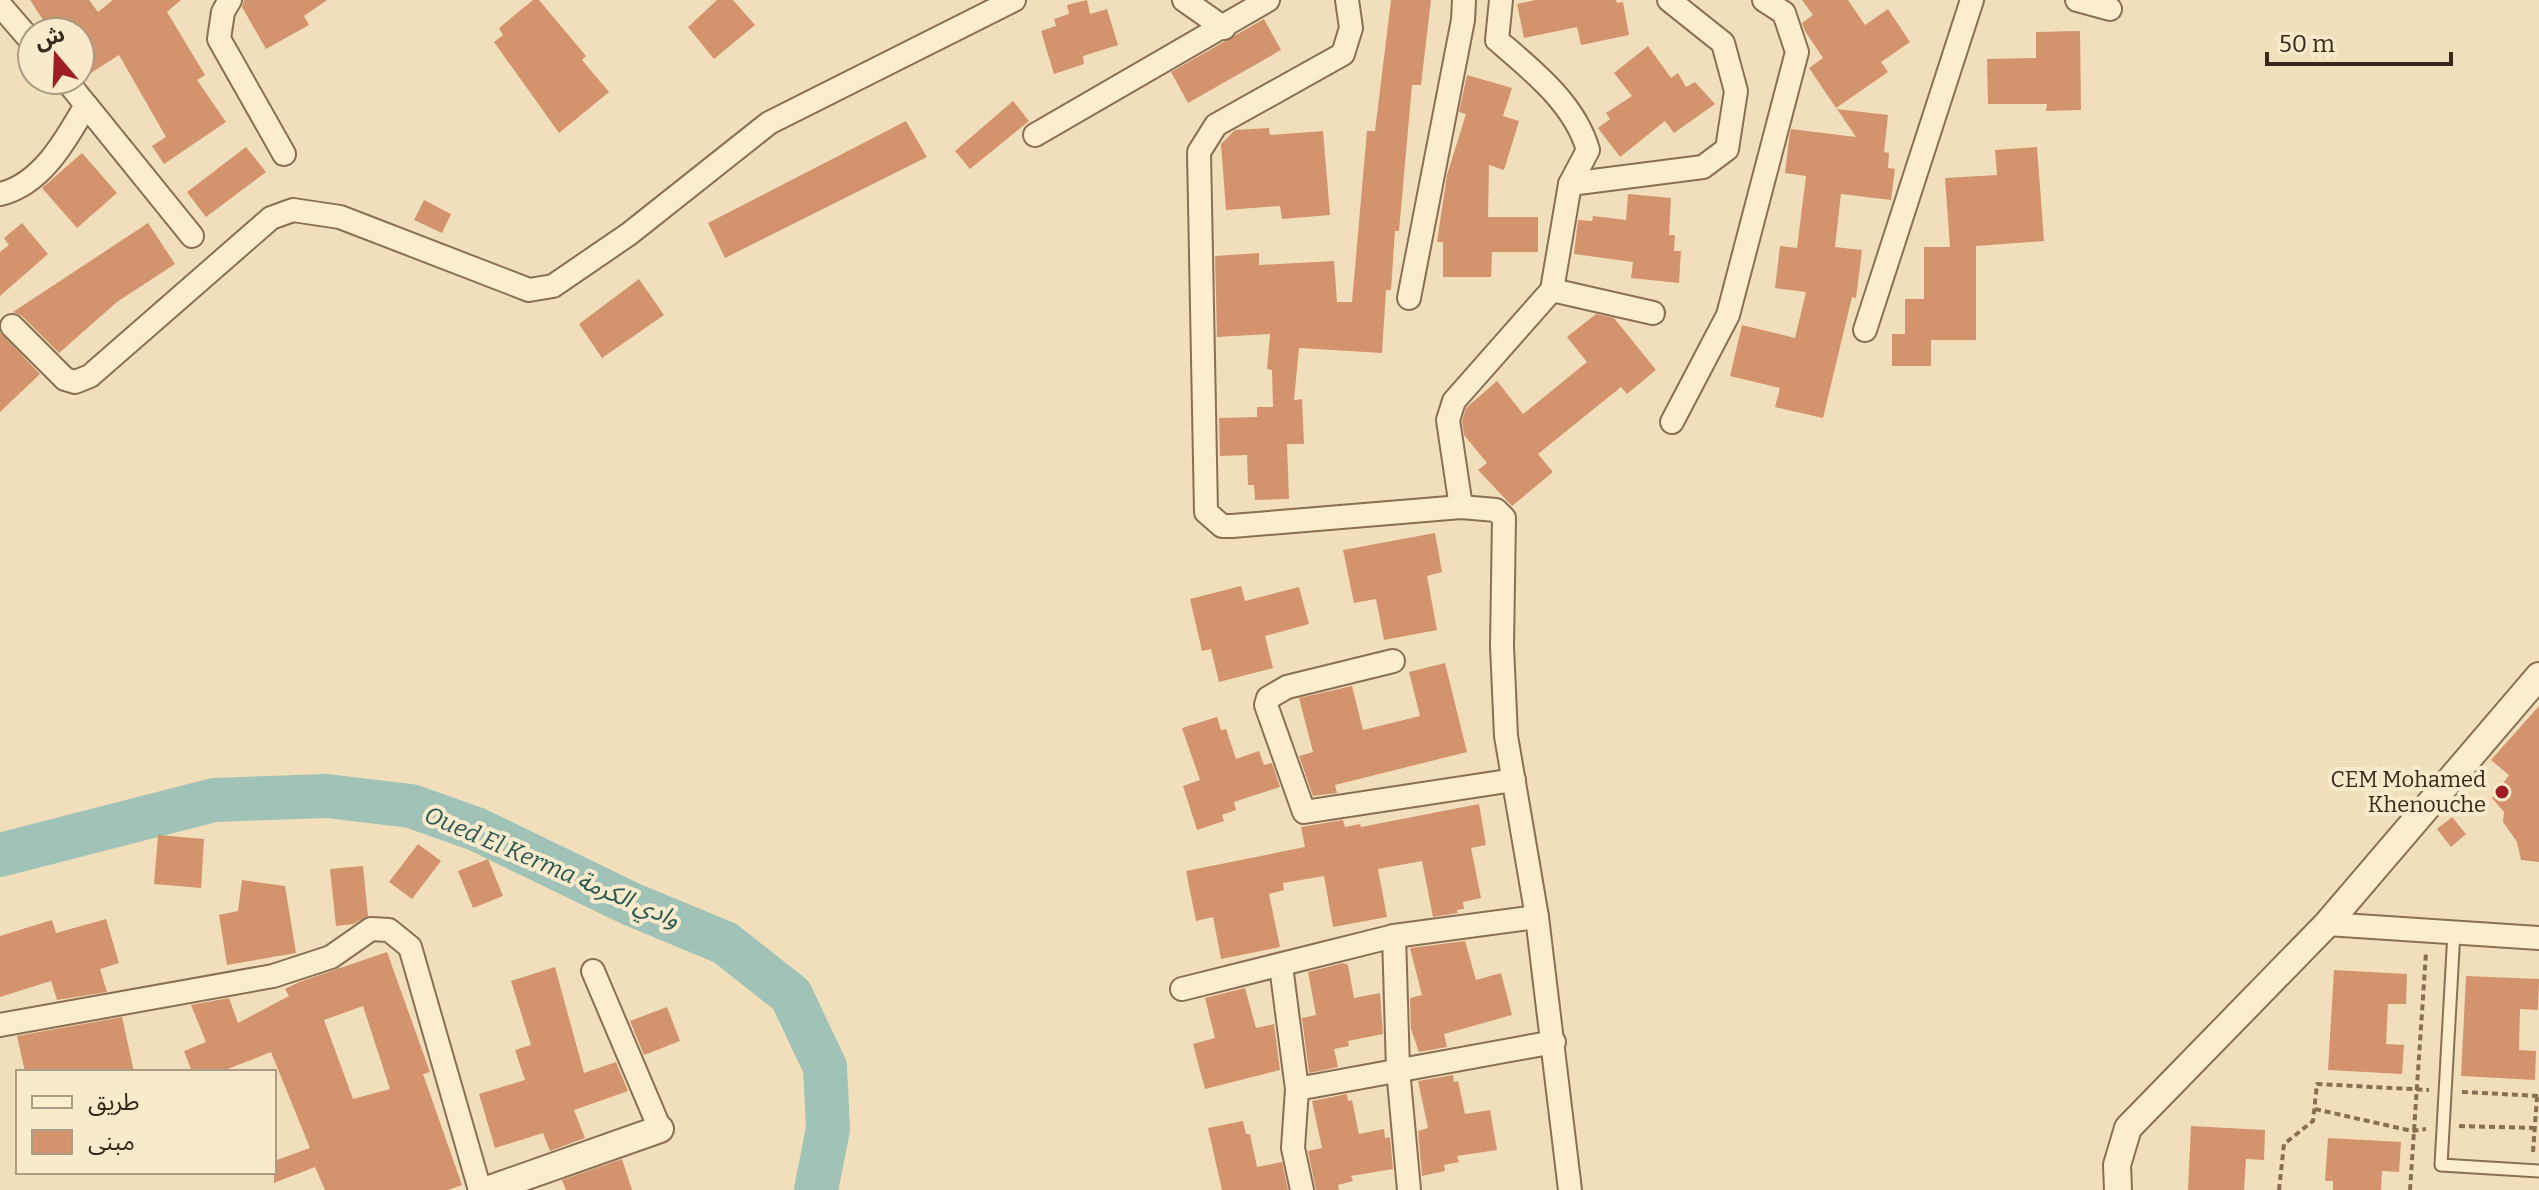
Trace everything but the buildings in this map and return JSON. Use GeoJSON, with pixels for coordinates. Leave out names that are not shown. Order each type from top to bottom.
{"type":"FeatureCollection","features":[{"type":"Feature","properties":{"kind":"street"},"geometry":{"type":"LineString","coordinates":[[230,0],[223,12],[219,39],[284,154]]}},
{"type":"Feature","properties":{"kind":"street"},"geometry":{"type":"LineString","coordinates":[[12,326],[65,379],[75,382],[90,376],[271,218],[293,210],[340,217],[529,290],[553,286],[629,234],[769,123],[1014,0]]}},
{"type":"Feature","properties":{"kind":"street"},"geometry":{"type":"LineString","coordinates":[[1184,0],[1224,28]]}},
{"type":"Feature","properties":{"kind":"street"},"geometry":{"type":"LineString","coordinates":[[1035,135],[1268,0]]}},
{"type":"Feature","properties":{"kind":"street"},"geometry":{"type":"LineString","coordinates":[[1347,0],[1351,28],[1343,54],[1216,125],[1199,152],[1206,512],[1222,526],[1461,507],[1496,510],[1504,518],[1502,646],[1506,736],[1537,917],[1570,1190]]}},
{"type":"Feature","properties":{"kind":"street"},"geometry":{"type":"LineString","coordinates":[[1409,298],[1463,20],[1464,0]]}},
{"type":"Feature","properties":{"kind":"street"},"geometry":{"type":"LineString","coordinates":[[1461,507],[1448,420],[1454,401],[1552,290],[1570,184],[1588,150],[1580,123],[1528,67],[1497,40],[1501,0]]}},
{"type":"Feature","properties":{"kind":"street"},"geometry":{"type":"LineString","coordinates":[[1570,184],[1703,167],[1727,149],[1736,91],[1723,43],[1669,0]]}},
{"type":"Feature","properties":{"kind":"street"},"geometry":{"type":"LineString","coordinates":[[1672,422],[1728,315],[1797,52],[1784,13],[1764,0]]}},
{"type":"Feature","properties":{"kind":"street"},"geometry":{"type":"LineString","coordinates":[[1865,330],[1972,0]]}},
{"type":"Feature","properties":{"kind":"street"},"geometry":{"type":"LineString","coordinates":[[2077,0],[2110,9]]}},
{"type":"Feature","properties":{"kind":"street"},"geometry":{"type":"LineString","coordinates":[[0,5],[16,24]]}},
{"type":"Feature","properties":{"kind":"street"},"geometry":{"type":"LineString","coordinates":[[79,96],[192,236]]}},
{"type":"Feature","properties":{"kind":"street"},"geometry":{"type":"LineString","coordinates":[[0,194],[18,190],[44,167],[68,137],[86,105]]}},
{"type":"Feature","properties":{"kind":"street"},"geometry":{"type":"LineString","coordinates":[[1552,290],[1653,313]]}},
{"type":"Feature","properties":{"kind":"street"},"geometry":{"type":"LineString","coordinates":[[1393,661],[1287,687],[1268,698],[1266,705],[1304,812],[1514,780]]}},
{"type":"Feature","properties":{"kind":"street"},"geometry":{"type":"LineString","coordinates":[[2118,1190],[2117,1165],[2128,1128],[2327,924],[2539,676]]}},
{"type":"Feature","properties":{"kind":"street"},"geometry":{"type":"LineString","coordinates":[[1182,989],[1394,936],[1537,917]]}},
{"type":"Feature","properties":{"kind":"street"},"geometry":{"type":"LineString","coordinates":[[2327,924],[2539,938]]}},
{"type":"Feature","properties":{"kind":"street"},"geometry":{"type":"LineString","coordinates":[[0,1025],[273,976],[331,957],[371,929],[389,930],[410,947],[480,1190]]}},
{"type":"Feature","properties":{"kind":"street"},"geometry":{"type":"LineString","coordinates":[[1394,936],[1398,1069],[1409,1190]]}},
{"type":"Feature","properties":{"kind":"street"},"geometry":{"type":"LineString","coordinates":[[1281,966],[1297,1089],[1293,1148],[1302,1190]]}},
{"type":"Feature","properties":{"kind":"street"},"geometry":{"type":"LineString","coordinates":[[487,1190],[660,1129],[593,971]]}},
{"type":"Feature","properties":{"kind":"street"},"geometry":{"type":"LineString","coordinates":[[1297,1089],[1554,1042]]}},
{"type":"Feature","properties":{"kind":"lane"},"geometry":{"type":"LineString","coordinates":[[2454,932],[2441,1165],[2536,1171]]}},
{"type":"Feature","properties":{"kind":"path"},"geometry":{"type":"LineString","coordinates":[[2410,1190],[2427,931]]}},
{"type":"Feature","properties":{"kind":"path"},"geometry":{"type":"LineString","coordinates":[[2279,1190],[2284,1144],[2313,1121],[2317,1084],[2538,1096],[2536,1171]]}},
{"type":"Feature","properties":{"kind":"waterway","name":"Oued El Kerma وادي الكرمة"},"geometry":{"type":"LineString","coordinates":[[0,855],[214,800],[327,796],[411,806],[476,829],[631,904],[725,943],[791,995],[825,1067],[828,1129],[816,1190]]}},
{"type":"Feature","properties":{"kind":"place","name":"CEM Mohamed Khenouche"},"geometry":{"type":"Point","coordinates":[2502,792]}}]}
